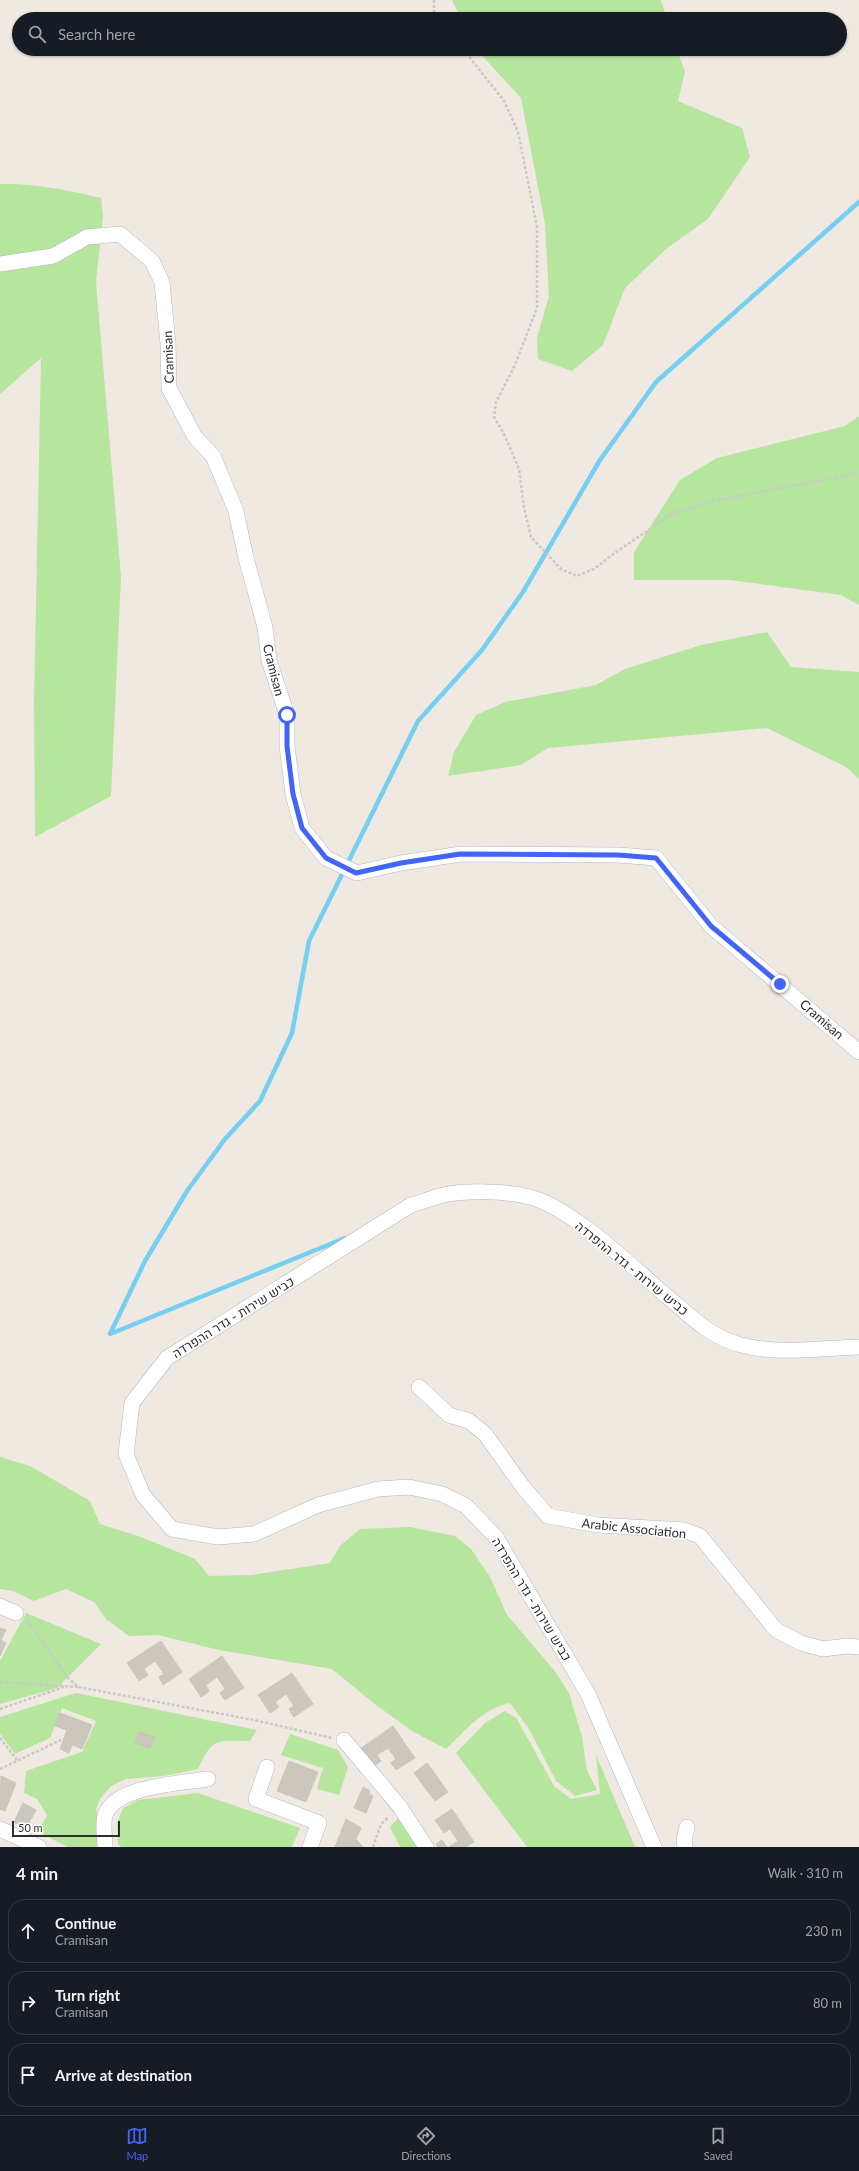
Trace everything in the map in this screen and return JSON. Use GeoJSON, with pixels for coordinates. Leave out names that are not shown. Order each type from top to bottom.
{"type":"FeatureCollection","features":[{"type":"Feature","properties":{"kind":"street","name":"Cramisan"},"geometry":{"type":"LineString","coordinates":[[0,264],[53,256],[87,237],[120,234],[152,261],[162,282],[168,337],[169,388],[195,437],[213,456],[236,511],[246,558],[265,627],[269,660],[287,715],[287,746],[293,794],[302,828],[326,858],[356,873],[401,863],[460,854],[618,855],[656,858],[711,926],[859,1052]]}},
{"type":"Feature","properties":{"kind":"street","name":"כביש שירות - גדר ההפרדה"},"geometry":{"type":"LineString","coordinates":[[654,1847],[588,1694],[496,1537],[466,1506],[442,1494],[409,1487],[378,1489],[318,1505],[254,1534],[218,1537],[172,1529],[143,1495],[126,1454],[132,1403],[167,1358],[399,1212],[411,1205],[444,1195],[494,1193],[530,1197],[552,1207],[583,1226],[706,1330],[741,1345],[780,1350],[859,1347]]}},
{"type":"Feature","properties":{"kind":"street","name":"Arabic Association"},"geometry":{"type":"LineString","coordinates":[[418,1387],[449,1415],[469,1422],[485,1434],[522,1487],[548,1516],[598,1525],[684,1530],[700,1536],[776,1630],[802,1643],[823,1649],[847,1646],[859,1647]]}},
{"type":"Feature","properties":{"kind":"street"},"geometry":{"type":"LineString","coordinates":[[0,1606],[16,1613]]}},
{"type":"Feature","properties":{"kind":"street"},"geometry":{"type":"LineString","coordinates":[[344,1740],[400,1808],[426,1847]]}},
{"type":"Feature","properties":{"kind":"street"},"geometry":{"type":"LineString","coordinates":[[267,1767],[256,1799],[319,1824],[310,1847]]}},
{"type":"Feature","properties":{"kind":"street"},"geometry":{"type":"LineString","coordinates":[[105,1847],[105,1813],[115,1800],[132,1792],[208,1779]]}},
{"type":"Feature","properties":{"kind":"street"},"geometry":{"type":"LineString","coordinates":[[685,1847],[684,1840],[688,1827]]}},
{"type":"Feature","properties":{"kind":"street"},"geometry":{"type":"LineString","coordinates":[[0,1829],[39,1847]]}},
{"type":"Feature","properties":{"kind":"path"},"geometry":{"type":"LineString","coordinates":[[434,0],[434,12]]}},
{"type":"Feature","properties":{"kind":"path"},"geometry":{"type":"LineString","coordinates":[[469,56],[504,101],[518,132],[537,228],[537,308],[515,365],[496,402],[494,417],[504,434],[519,469],[524,508],[531,537],[562,569],[577,576],[594,569],[616,552],[674,513],[708,502],[859,473]]}},
{"type":"Feature","properties":{"kind":"path"},"geometry":{"type":"LineString","coordinates":[[16,1613],[33,1627],[66,1676],[78,1687]]}},
{"type":"Feature","properties":{"kind":"path"},"geometry":{"type":"LineString","coordinates":[[0,1682],[78,1687],[254,1720],[344,1740]]}},
{"type":"Feature","properties":{"kind":"path"},"geometry":{"type":"LineString","coordinates":[[0,1709],[64,1687]]}},
{"type":"Feature","properties":{"kind":"path"},"geometry":{"type":"LineString","coordinates":[[0,1738],[17,1760]]}},
{"type":"Feature","properties":{"kind":"path"},"geometry":{"type":"LineString","coordinates":[[0,1769],[63,1739]]}},
{"type":"Feature","properties":{"kind":"path"},"geometry":{"type":"LineString","coordinates":[[373,1847],[381,1824],[400,1808]]}},
{"type":"Feature","properties":{"kind":"green space"},"geometry":{"type":"Polygon","coordinates":[[[452,0],[661,0],[665,12],[458,12],[452,0]]]}},
{"type":"Feature","properties":{"kind":"green space"},"geometry":{"type":"Polygon","coordinates":[[[482,56],[679,56],[685,72],[678,101],[742,128],[750,157],[708,219],[666,249],[625,288],[603,345],[572,371],[538,359],[537,338],[549,296],[545,224],[521,98],[482,56]]]}},
{"type":"Feature","properties":{"kind":"green space"},"geometry":{"type":"Polygon","coordinates":[[[0,184],[51,188],[101,198],[103,216],[96,282],[121,576],[111,796],[35,837],[34,701],[41,358],[0,394],[0,184]]]}},
{"type":"Feature","properties":{"kind":"green space"},"geometry":{"type":"Polygon","coordinates":[[[859,416],[859,605],[841,595],[730,580],[634,580],[634,552],[680,480],[717,458],[845,426],[859,416]]]}},
{"type":"Feature","properties":{"kind":"green space"},"geometry":{"type":"Polygon","coordinates":[[[767,632],[791,667],[859,672],[859,779],[846,767],[767,728],[548,748],[521,765],[448,776],[454,752],[476,715],[505,702],[596,685],[625,669],[701,645],[767,632]]]}},
{"type":"Feature","properties":{"kind":"green space"},"geometry":{"type":"Polygon","coordinates":[[[0,1457],[30,1466],[90,1501],[100,1524],[141,1537],[195,1559],[209,1576],[251,1575],[330,1563],[340,1546],[360,1529],[410,1527],[455,1536],[471,1549],[490,1577],[507,1615],[554,1670],[569,1693],[582,1737],[587,1770],[597,1790],[575,1796],[556,1781],[529,1729],[510,1703],[491,1710],[483,1715],[446,1749],[412,1731],[376,1705],[332,1669],[219,1650],[158,1635],[129,1636],[106,1619],[94,1602],[66,1589],[34,1601],[13,1591],[0,1589],[0,1457]]]}},
{"type":"Feature","properties":{"kind":"green space"},"geometry":{"type":"Polygon","coordinates":[[[26,1613],[101,1644],[57,1688],[0,1704],[0,1661],[26,1613]]]}},
{"type":"Feature","properties":{"kind":"green space"},"geometry":{"type":"Polygon","coordinates":[[[76,1693],[257,1730],[250,1741],[223,1741],[212,1746],[203,1758],[198,1769],[164,1776],[126,1779],[111,1786],[100,1799],[96,1809],[101,1831],[98,1847],[68,1847],[38,1832],[47,1815],[37,1799],[24,1793],[26,1771],[82,1752],[96,1721],[62,1708],[50,1738],[15,1754],[0,1734],[0,1717],[76,1693]]]}},
{"type":"Feature","properties":{"kind":"green space"},"geometry":{"type":"Polygon","coordinates":[[[505,1711],[517,1719],[554,1786],[571,1799],[600,1794],[596,1755],[635,1847],[527,1847],[456,1753],[485,1723],[505,1711]]]}},
{"type":"Feature","properties":{"kind":"green space"},"geometry":{"type":"Polygon","coordinates":[[[290,1734],[338,1750],[348,1767],[339,1795],[317,1789],[323,1768],[281,1755],[290,1734]]]}},
{"type":"Feature","properties":{"kind":"green space"},"geometry":{"type":"Polygon","coordinates":[[[198,1793],[300,1828],[292,1847],[122,1847],[118,1845],[117,1823],[123,1808],[138,1800],[198,1793]]]}},
{"type":"Feature","properties":{"kind":"green space"},"geometry":{"type":"Polygon","coordinates":[[[399,1817],[420,1847],[400,1847],[390,1827],[399,1817]]]}},
{"type":"Feature","properties":{"kind":"building"},"geometry":{"type":"Polygon","coordinates":[[[0,1628],[6,1630],[1,1640],[6,1643],[0,1656],[0,1628]]]}},
{"type":"Feature","properties":{"kind":"building"},"geometry":{"type":"Polygon","coordinates":[[[161,1641],[182,1672],[163,1685],[159,1677],[164,1674],[155,1661],[144,1669],[148,1675],[139,1681],[127,1663],[161,1641]]]}},
{"type":"Feature","properties":{"kind":"building"},"geometry":{"type":"Polygon","coordinates":[[[222,1656],[244,1688],[225,1700],[220,1693],[225,1689],[217,1677],[206,1685],[209,1691],[201,1697],[189,1679],[222,1656]]]}},
{"type":"Feature","properties":{"kind":"building"},"geometry":{"type":"Polygon","coordinates":[[[292,1673],[313,1704],[294,1717],[289,1709],[294,1706],[286,1694],[275,1702],[279,1707],[270,1713],[258,1695],[292,1673]]]}},
{"type":"Feature","properties":{"kind":"building"},"geometry":{"type":"Polygon","coordinates":[[[60,1713],[92,1725],[82,1749],[72,1745],[69,1753],[60,1749],[67,1730],[55,1726],[60,1713]]]}},
{"type":"Feature","properties":{"kind":"building"},"geometry":{"type":"Polygon","coordinates":[[[393,1726],[415,1758],[396,1770],[391,1763],[396,1759],[388,1748],[377,1755],[381,1761],[372,1767],[360,1749],[393,1726]]]}},
{"type":"Feature","properties":{"kind":"building"},"geometry":{"type":"Polygon","coordinates":[[[139,1732],[154,1737],[150,1748],[135,1743],[139,1732]]]}},
{"type":"Feature","properties":{"kind":"building"},"geometry":{"type":"Polygon","coordinates":[[[289,1761],[318,1772],[306,1802],[277,1791],[289,1761]]]}},
{"type":"Feature","properties":{"kind":"building"},"geometry":{"type":"Polygon","coordinates":[[[427,1763],[448,1792],[435,1801],[414,1773],[427,1763]]]}},
{"type":"Feature","properties":{"kind":"building"},"geometry":{"type":"Polygon","coordinates":[[[1,1776],[16,1783],[5,1811],[0,1809],[1,1776]]]}},
{"type":"Feature","properties":{"kind":"building"},"geometry":{"type":"Polygon","coordinates":[[[363,1787],[370,1791],[369,1794],[373,1796],[366,1813],[354,1808],[363,1787]]]}},
{"type":"Feature","properties":{"kind":"building"},"geometry":{"type":"Polygon","coordinates":[[[23,1803],[36,1810],[26,1828],[14,1822],[23,1803]]]}},
{"type":"Feature","properties":{"kind":"building"},"geometry":{"type":"Polygon","coordinates":[[[452,1809],[474,1842],[466,1847],[449,1847],[458,1841],[450,1829],[444,1833],[435,1820],[452,1809]]]}},
{"type":"Feature","properties":{"kind":"building"},"geometry":{"type":"Polygon","coordinates":[[[346,1819],[361,1828],[356,1839],[363,1847],[335,1847],[346,1819]]]}},
{"type":"Feature","properties":{"kind":"building"},"geometry":{"type":"Polygon","coordinates":[[[442,1840],[447,1847],[438,1847],[436,1844],[442,1840]]]}},
{"type":"Feature","properties":{"kind":"waterway"},"geometry":{"type":"LineString","coordinates":[[345,1238],[110,1334],[145,1261],[187,1191],[225,1139],[260,1101],[292,1033],[309,941],[418,721],[482,650],[523,592],[600,460],[656,382],[859,202]]}},
{"type":"Feature","properties":{"kind":"route"},"geometry":{"type":"LineString","coordinates":[[287,715],[287,746],[293,794],[302,828],[326,858],[356,873],[401,863],[460,854],[526,856],[618,855],[656,858],[711,926],[780,984]]}}]}
